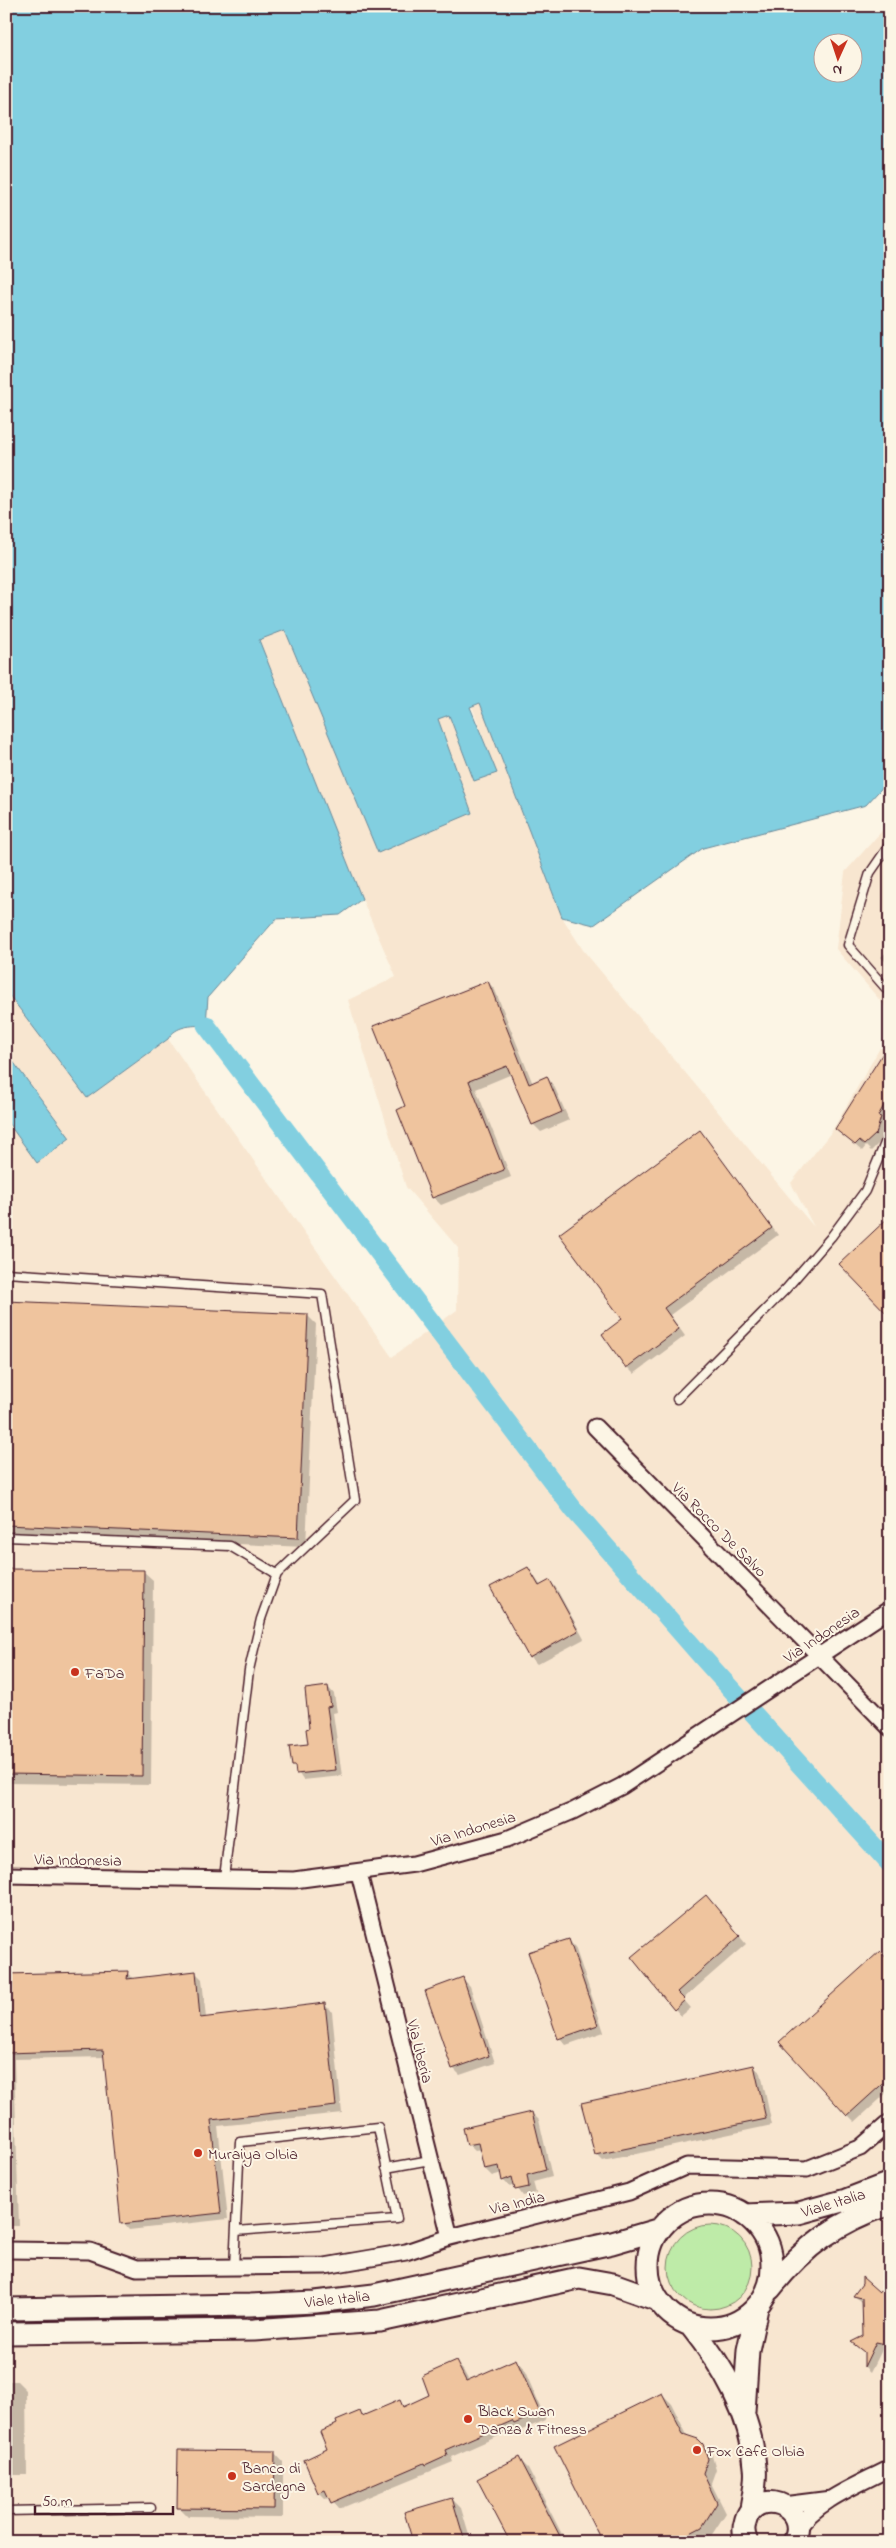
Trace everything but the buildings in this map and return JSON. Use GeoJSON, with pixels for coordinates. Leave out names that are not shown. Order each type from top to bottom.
{"type":"FeatureCollection","features":[{"type":"Feature","properties":{"kind":"main road","name":"Viale Italia"},"geometry":{"type":"LineString","coordinates":[[745,2215],[799,2213],[846,2200],[890,2183]]}},
{"type":"Feature","properties":{"kind":"main road","name":"Viale Italia"},"geometry":{"type":"LineString","coordinates":[[762,2300],[789,2265],[822,2235],[851,2220],[890,2204]]}},
{"type":"Feature","properties":{"kind":"main road"},"geometry":{"type":"LineString","coordinates":[[762,2300],[734,2324],[711,2328],[690,2325],[672,2316],[658,2300],[649,2277],[650,2251],[660,2229],[676,2214],[697,2205],[722,2205],[745,2215],[761,2230],[770,2247],[773,2271],[762,2300],[748,2350],[744,2412],[756,2468],[779,2504],[795,2518],[796,2535]]}},
{"type":"Feature","properties":{"kind":"main road","name":"Viale Italia"},"geometry":{"type":"LineString","coordinates":[[6,2309],[315,2302],[374,2294],[593,2247],[660,2229]]}},
{"type":"Feature","properties":{"kind":"main road","name":"Viale Italia"},"geometry":{"type":"LineString","coordinates":[[6,2332],[254,2330],[380,2321],[578,2278],[613,2284],[658,2300]]}},
{"type":"Feature","properties":{"kind":"main road"},"geometry":{"type":"LineString","coordinates":[[690,2325],[715,2358],[744,2412]]}},
{"type":"Feature","properties":{"kind":"main road"},"geometry":{"type":"LineString","coordinates":[[744,2530],[756,2468]]}},
{"type":"Feature","properties":{"kind":"main road"},"geometry":{"type":"LineString","coordinates":[[744,2530],[766,2502],[779,2504]]}},
{"type":"Feature","properties":{"kind":"street","name":"Via Rocco De Salvo"},"geometry":{"type":"LineString","coordinates":[[595,1427],[821,1655],[890,1728]]}},
{"type":"Feature","properties":{"kind":"street","name":"Via Indonesia"},"geometry":{"type":"LineString","coordinates":[[6,1875],[294,1880],[359,1873],[414,1864],[507,1839],[573,1811],[622,1786],[724,1721],[890,1609]]}},
{"type":"Feature","properties":{"kind":"street","name":"Via Liberia"},"geometry":{"type":"LineString","coordinates":[[359,1873],[450,2237]]}},
{"type":"Feature","properties":{"kind":"street","name":"Via India"},"geometry":{"type":"LineString","coordinates":[[6,2250],[90,2251],[137,2268],[325,2266],[406,2252],[450,2237],[629,2192],[687,2166],[807,2169],[860,2148],[890,2122]]}},
{"type":"Feature","properties":{"kind":"street"},"geometry":{"type":"LineString","coordinates":[[796,2535],[810,2514],[832,2498],[890,2468]]}},
{"type":"Feature","properties":{"kind":"street"},"geometry":{"type":"LineString","coordinates":[[779,2504],[832,2498]]}},
{"type":"Feature","properties":{"kind":"lane"},"geometry":{"type":"LineString","coordinates":[[890,844],[870,873],[848,945],[890,993]]}},
{"type":"Feature","properties":{"kind":"lane"},"geometry":{"type":"LineString","coordinates":[[677,1399],[786,1289],[831,1237],[865,1191],[890,1131]]}},
{"type":"Feature","properties":{"kind":"lane"},"geometry":{"type":"LineString","coordinates":[[6,1272],[322,1294],[355,1500],[277,1574],[261,1619],[249,1670],[224,1878]]}},
{"type":"Feature","properties":{"kind":"lane"},"geometry":{"type":"LineString","coordinates":[[6,1537],[230,1546],[277,1574]]}},
{"type":"Feature","properties":{"kind":"lane"},"geometry":{"type":"LineString","coordinates":[[234,2267],[240,2142],[378,2126],[396,2219],[236,2230]]}},
{"type":"Feature","properties":{"kind":"lane"},"geometry":{"type":"LineString","coordinates":[[386,2168],[430,2160]]}},
{"type":"Feature","properties":{"kind":"lane"},"geometry":{"type":"LineString","coordinates":[[6,2511],[151,2508]]}},
{"type":"Feature","properties":{"kind":"shaded area"},"geometry":{"type":"Polygon","coordinates":[[[285,630],[378,853],[438,719],[449,715],[474,780],[496,773],[472,706],[480,703],[562,917],[583,950],[814,1227],[791,1183],[832,1131],[880,1048],[890,1048],[890,2542],[6,2542],[6,1147],[10,1145],[6,1140],[6,1120],[37,1162],[70,1138],[6,1052],[6,991],[87,1098],[168,1039],[392,1357],[457,1310],[458,1248],[406,1187],[348,1000],[396,977],[362,899],[259,640],[285,630]]]}},
{"type":"Feature","properties":{"kind":"shaded area"},"geometry":{"type":"Polygon","coordinates":[[[890,822],[890,1012],[836,949],[845,872],[890,822]]]}},
{"type":"Feature","properties":{"kind":"green space"},"geometry":{"type":"Polygon","coordinates":[[[710,2225],[726,2228],[740,2237],[749,2251],[752,2267],[749,2283],[740,2297],[726,2306],[710,2309],[694,2306],[680,2297],[671,2283],[668,2267],[671,2251],[680,2237],[694,2228],[710,2225]]]}},
{"type":"Feature","properties":{"kind":"water"},"geometry":{"type":"Polygon","coordinates":[[[6,6],[890,6],[890,779],[866,805],[703,848],[594,925],[562,917],[480,703],[470,707],[497,773],[474,781],[449,715],[438,719],[472,813],[378,853],[285,630],[259,640],[362,899],[340,915],[276,919],[208,997],[206,1025],[184,1027],[175,1031],[168,1039],[87,1098],[6,991],[6,6]]]}},
{"type":"Feature","properties":{"kind":"water"},"geometry":{"type":"Polygon","coordinates":[[[6,1052],[70,1138],[37,1163],[6,1120],[6,1052]]]}},
{"type":"Feature","properties":{"kind":"waterway"},"geometry":{"type":"LineString","coordinates":[[206,1025],[574,1510],[703,1658],[890,1864]]}},
{"type":"Feature","properties":{"kind":"place","name":"FaDa"},"geometry":{"type":"Point","coordinates":[75,1672]}},
{"type":"Feature","properties":{"kind":"place","name":"Muraiya Olbia"},"geometry":{"type":"Point","coordinates":[198,2153]}},
{"type":"Feature","properties":{"kind":"place","name":"Black Swan Danza & Fitness"},"geometry":{"type":"Point","coordinates":[468,2419]}},
{"type":"Feature","properties":{"kind":"place","name":"Fox Cafe Olbia"},"geometry":{"type":"Point","coordinates":[697,2450]}},
{"type":"Feature","properties":{"kind":"place","name":"Banco di Sardegna"},"geometry":{"type":"Point","coordinates":[232,2476]}}]}
